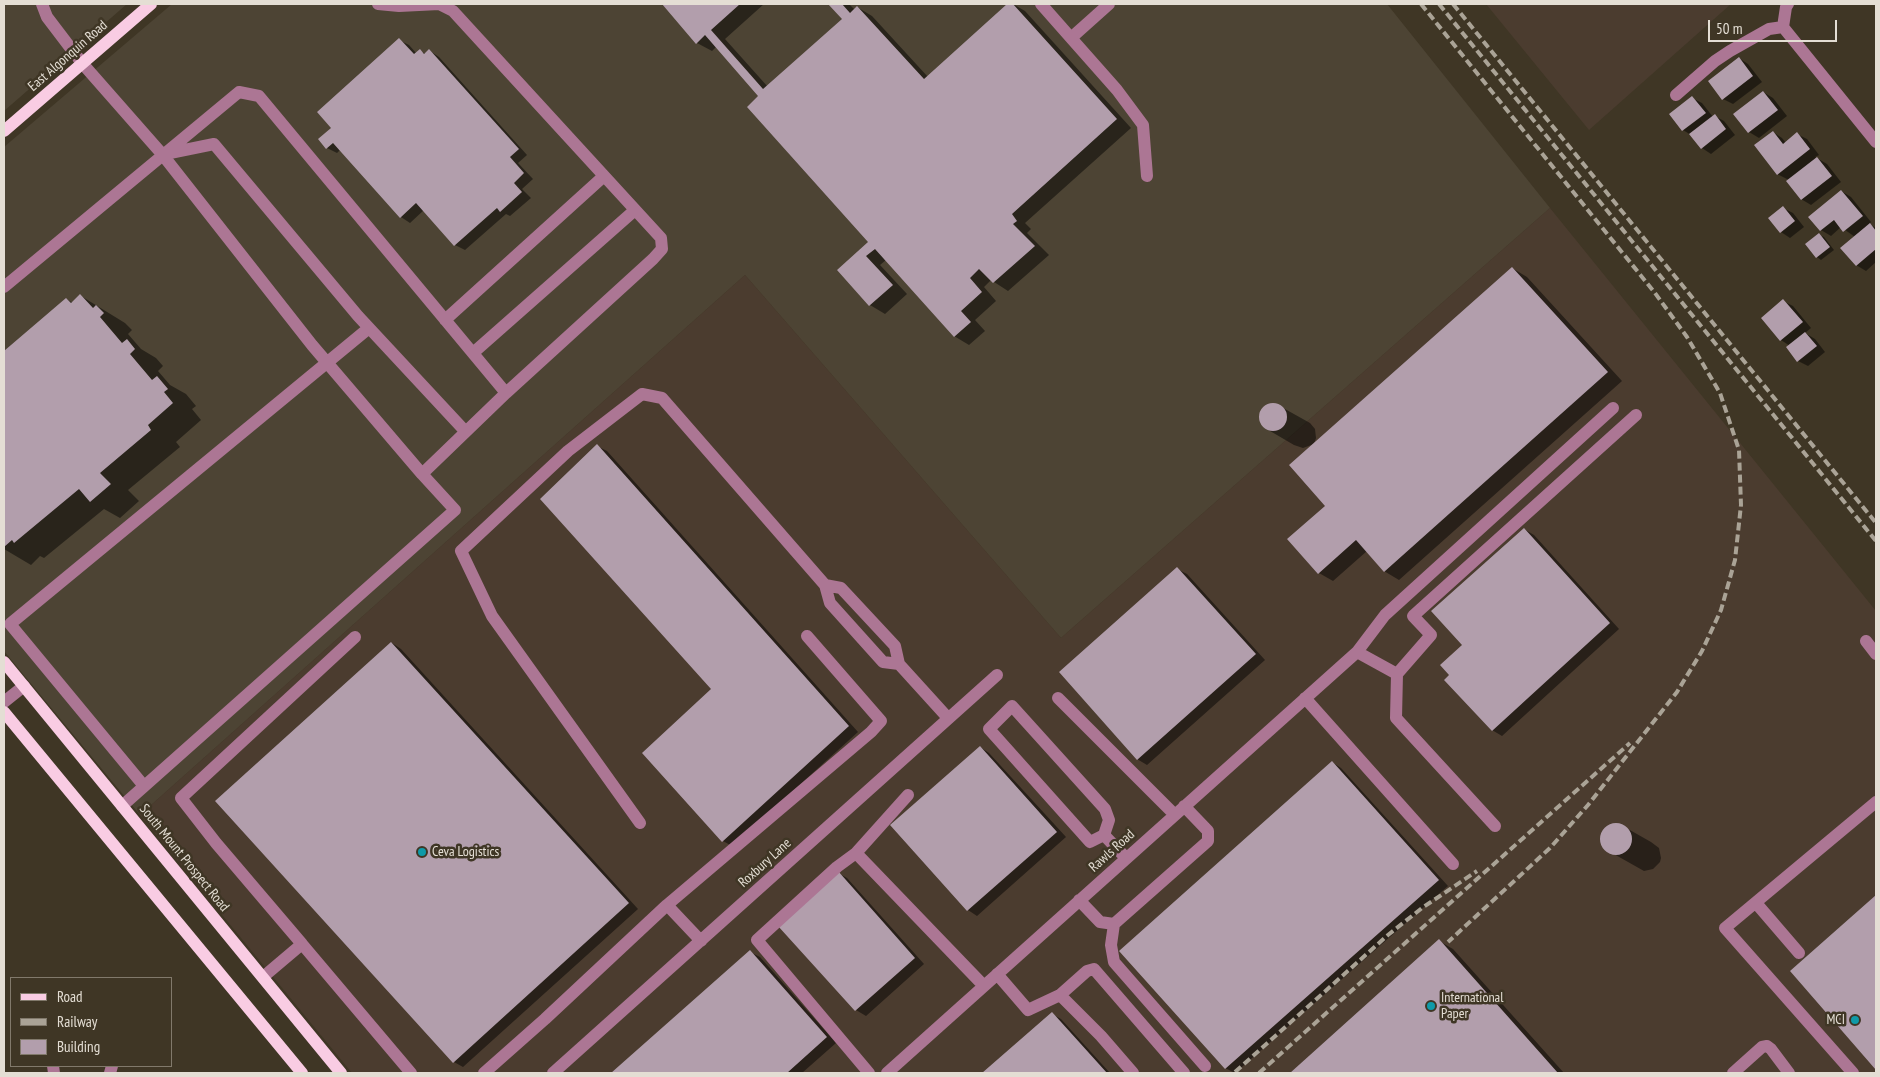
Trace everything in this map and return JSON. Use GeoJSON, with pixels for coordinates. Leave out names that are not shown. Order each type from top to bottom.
{"type":"FeatureCollection","features":[{"type":"Feature","properties":{"kind":"main road","name":"East Algonquin Road"},"geometry":{"type":"LineString","coordinates":[[4,130],[152,4]]}},
{"type":"Feature","properties":{"kind":"main road","name":"South Mount Prospect Road"},"geometry":{"type":"LineString","coordinates":[[4,662],[341,1073]]}},
{"type":"Feature","properties":{"kind":"main road"},"geometry":{"type":"LineString","coordinates":[[4,712],[302,1073]]}},
{"type":"Feature","properties":{"kind":"street"},"geometry":{"type":"LineString","coordinates":[[42,4],[47,17],[82,63],[162,154],[327,363],[455,510],[122,806]]}},
{"type":"Feature","properties":{"kind":"street"},"geometry":{"type":"LineString","coordinates":[[378,4],[399,6],[440,4],[453,11],[661,238],[662,249],[465,431],[422,474]]}},
{"type":"Feature","properties":{"kind":"street"},"geometry":{"type":"LineString","coordinates":[[1041,4],[1117,90],[1143,125],[1147,176]]}},
{"type":"Feature","properties":{"kind":"street"},"geometry":{"type":"LineString","coordinates":[[1787,5],[1784,27],[1876,142]]}},
{"type":"Feature","properties":{"kind":"street"},"geometry":{"type":"LineString","coordinates":[[1071,38],[1102,6]]}},
{"type":"Feature","properties":{"kind":"street"},"geometry":{"type":"LineString","coordinates":[[1676,95],[1715,61],[1769,29],[1784,27]]}},
{"type":"Feature","properties":{"kind":"street"},"geometry":{"type":"LineString","coordinates":[[4,287],[239,92],[260,96],[506,393]]}},
{"type":"Feature","properties":{"kind":"street"},"geometry":{"type":"LineString","coordinates":[[162,154],[214,144],[370,328],[465,431]]}},
{"type":"Feature","properties":{"kind":"street"},"geometry":{"type":"LineString","coordinates":[[445,320],[604,176]]}},
{"type":"Feature","properties":{"kind":"street"},"geometry":{"type":"LineString","coordinates":[[473,353],[635,210]]}},
{"type":"Feature","properties":{"kind":"street"},"geometry":{"type":"LineString","coordinates":[[144,786],[10,624],[370,328]]}},
{"type":"Feature","properties":{"kind":"street"},"geometry":{"type":"LineString","coordinates":[[640,823],[492,616],[461,551],[568,451],[642,394],[662,398],[824,585],[830,603],[882,662],[900,664]]}},
{"type":"Feature","properties":{"kind":"street","name":"Rawls Road"},"geometry":{"type":"LineString","coordinates":[[887,1073],[1357,652],[1386,615],[1613,408]]}},
{"type":"Feature","properties":{"kind":"street"},"geometry":{"type":"LineString","coordinates":[[1495,826],[1396,718],[1397,674],[1431,635],[1413,616],[1636,415]]}},
{"type":"Feature","properties":{"kind":"street"},"geometry":{"type":"LineString","coordinates":[[824,585],[841,588],[895,646],[900,664],[948,718]]}},
{"type":"Feature","properties":{"kind":"street"},"geometry":{"type":"LineString","coordinates":[[484,1073],[545,1020],[667,905],[871,732],[881,721],[807,636]]}},
{"type":"Feature","properties":{"kind":"street"},"geometry":{"type":"LineString","coordinates":[[355,637],[181,798],[216,843],[411,1073]]}},
{"type":"Feature","properties":{"kind":"street"},"geometry":{"type":"LineString","coordinates":[[1866,641],[1876,654]]}},
{"type":"Feature","properties":{"kind":"street"},"geometry":{"type":"LineString","coordinates":[[1357,652],[1397,674]]}},
{"type":"Feature","properties":{"kind":"street","name":"Roxbury Lane"},"geometry":{"type":"LineString","coordinates":[[553,1073],[997,675]]}},
{"type":"Feature","properties":{"kind":"street"},"geometry":{"type":"LineString","coordinates":[[4,702],[24,686]]}},
{"type":"Feature","properties":{"kind":"street"},"geometry":{"type":"LineString","coordinates":[[1058,698],[1175,815]]}},
{"type":"Feature","properties":{"kind":"street"},"geometry":{"type":"LineString","coordinates":[[1305,698],[1453,864]]}},
{"type":"Feature","properties":{"kind":"street"},"geometry":{"type":"LineString","coordinates":[[1012,706],[1105,808],[1109,820],[1104,835],[1090,842],[988,729],[1012,706]]}},
{"type":"Feature","properties":{"kind":"street"},"geometry":{"type":"LineString","coordinates":[[869,1073],[757,940],[837,867],[856,853],[908,795]]}},
{"type":"Feature","properties":{"kind":"street"},"geometry":{"type":"LineString","coordinates":[[1853,1073],[1725,928],[1876,802]]}},
{"type":"Feature","properties":{"kind":"street"},"geometry":{"type":"LineString","coordinates":[[1184,806],[1208,832],[1208,841],[1114,924],[1111,945],[1114,962],[1205,1066]]}},
{"type":"Feature","properties":{"kind":"street"},"geometry":{"type":"LineString","coordinates":[[1104,835],[1126,858]]}},
{"type":"Feature","properties":{"kind":"street"},"geometry":{"type":"LineString","coordinates":[[856,853],[984,986]]}},
{"type":"Feature","properties":{"kind":"street"},"geometry":{"type":"LineString","coordinates":[[1079,900],[1100,922],[1114,924]]}},
{"type":"Feature","properties":{"kind":"street"},"geometry":{"type":"LineString","coordinates":[[1756,902],[1799,953]]}},
{"type":"Feature","properties":{"kind":"street"},"geometry":{"type":"LineString","coordinates":[[667,905],[701,940]]}},
{"type":"Feature","properties":{"kind":"street"},"geometry":{"type":"LineString","coordinates":[[263,977],[302,944]]}},
{"type":"Feature","properties":{"kind":"street"},"geometry":{"type":"LineString","coordinates":[[997,974],[1028,1010],[1060,995],[1087,971],[1094,969],[1184,1073]]}},
{"type":"Feature","properties":{"kind":"street"},"geometry":{"type":"LineString","coordinates":[[1060,995],[1101,1036],[1133,1073]]}},
{"type":"Feature","properties":{"kind":"street"},"geometry":{"type":"LineString","coordinates":[[1733,1073],[1762,1047],[1767,1046],[1789,1073]]}},
{"type":"Feature","properties":{"kind":"shaded area"},"geometry":{"type":"Polygon","coordinates":[[[4,4],[127,4],[4,111],[4,4]]]}},
{"type":"Feature","properties":{"kind":"shaded area"},"geometry":{"type":"Polygon","coordinates":[[[172,4],[1387,4],[1550,208],[1061,638],[745,275],[140,815],[4,651],[4,147],[172,4]]]}},
{"type":"Feature","properties":{"kind":"shaded area"},"geometry":{"type":"Polygon","coordinates":[[[1486,4],[1731,4],[1589,130],[1486,4]]]}},
{"type":"Feature","properties":{"kind":"shaded area"},"geometry":{"type":"Polygon","coordinates":[[[1550,208],[1876,611],[1876,1073],[352,1073],[140,815],[745,275],[1061,638],[1550,208]]]}},
{"type":"Feature","properties":{"kind":"building"},"geometry":{"type":"Polygon","coordinates":[[[662,4],[740,4],[711,30],[763,89],[842,19],[828,4],[842,4],[850,13],[857,6],[924,79],[1007,4],[1013,4],[1117,119],[1012,214],[1017,221],[1013,224],[1035,246],[993,283],[979,269],[970,278],[982,292],[961,311],[971,322],[954,337],[875,249],[866,256],[893,285],[869,306],[837,270],[868,242],[747,107],[758,96],[705,35],[696,44],[662,4]]]}},
{"type":"Feature","properties":{"kind":"building"},"geometry":{"type":"Polygon","coordinates":[[[399,38],[414,54],[420,49],[424,54],[429,49],[519,149],[510,157],[524,173],[514,183],[522,192],[500,212],[497,208],[454,246],[416,203],[400,218],[333,143],[326,149],[318,139],[331,128],[317,112],[399,38]]]}},
{"type":"Feature","properties":{"kind":"building"},"geometry":{"type":"Polygon","coordinates":[[[1739,57],[1753,76],[1722,100],[1708,81],[1739,57]]]}},
{"type":"Feature","properties":{"kind":"building"},"geometry":{"type":"Polygon","coordinates":[[[1763,91],[1778,110],[1748,133],[1733,114],[1763,91]]]}},
{"type":"Feature","properties":{"kind":"building"},"geometry":{"type":"Polygon","coordinates":[[[1692,96],[1706,113],[1682,131],[1669,114],[1692,96]]]}},
{"type":"Feature","properties":{"kind":"building"},"geometry":{"type":"Polygon","coordinates":[[[1715,114],[1726,129],[1701,149],[1689,134],[1715,114]]]}},
{"type":"Feature","properties":{"kind":"building"},"geometry":{"type":"Polygon","coordinates":[[[1773,131],[1783,144],[1797,132],[1810,149],[1777,175],[1754,145],[1773,131]]]}},
{"type":"Feature","properties":{"kind":"building"},"geometry":{"type":"Polygon","coordinates":[[[1817,157],[1832,176],[1801,200],[1786,181],[1817,157]]]}},
{"type":"Feature","properties":{"kind":"building"},"geometry":{"type":"Polygon","coordinates":[[[1841,190],[1863,216],[1843,232],[1834,220],[1820,231],[1808,217],[1841,190]]]}},
{"type":"Feature","properties":{"kind":"building"},"geometry":{"type":"Polygon","coordinates":[[[1783,206],[1795,221],[1780,233],[1768,218],[1783,206]]]}},
{"type":"Feature","properties":{"kind":"building"},"geometry":{"type":"Polygon","coordinates":[[[1870,223],[1876,231],[1876,249],[1856,266],[1840,248],[1870,223]]]}},
{"type":"Feature","properties":{"kind":"building"},"geometry":{"type":"Polygon","coordinates":[[[1819,233],[1830,247],[1816,258],[1805,244],[1819,233]]]}},
{"type":"Feature","properties":{"kind":"building"},"geometry":{"type":"Polygon","coordinates":[[[1512,267],[1608,372],[1384,572],[1356,540],[1318,574],[1287,539],[1325,506],[1289,465],[1512,267]]]}},
{"type":"Feature","properties":{"kind":"building"},"geometry":{"type":"Polygon","coordinates":[[[80,294],[93,308],[96,305],[104,313],[100,317],[122,343],[127,339],[135,349],[130,354],[152,380],[157,376],[168,389],[164,392],[173,403],[148,425],[151,430],[100,473],[111,484],[90,502],[79,489],[14,543],[12,540],[4,547],[4,351],[66,298],[71,303],[80,294]]]}},
{"type":"Feature","properties":{"kind":"building"},"geometry":{"type":"Polygon","coordinates":[[[1783,299],[1803,322],[1780,341],[1761,318],[1783,299]]]}},
{"type":"Feature","properties":{"kind":"building"},"geometry":{"type":"Polygon","coordinates":[[[1805,332],[1817,346],[1797,362],[1786,347],[1805,332]]]}},
{"type":"Feature","properties":{"kind":"building"},"geometry":{"type":"Polygon","coordinates":[[[1273,403],[1283,407],[1287,417],[1283,427],[1273,431],[1263,427],[1259,417],[1263,407],[1273,403]]]}},
{"type":"Feature","properties":{"kind":"building"},"geometry":{"type":"Polygon","coordinates":[[[597,444],[849,726],[722,842],[642,753],[711,689],[540,499],[597,444]]]}},
{"type":"Feature","properties":{"kind":"building"},"geometry":{"type":"Polygon","coordinates":[[[1524,528],[1610,623],[1492,731],[1444,680],[1449,675],[1440,665],[1462,645],[1431,611],[1524,528]]]}},
{"type":"Feature","properties":{"kind":"building"},"geometry":{"type":"Polygon","coordinates":[[[1177,567],[1256,654],[1137,760],[1059,672],[1177,567]]]}},
{"type":"Feature","properties":{"kind":"building","name":"Ceva Logistics"},"geometry":{"type":"Polygon","coordinates":[[[391,642],[629,903],[453,1063],[215,801],[391,642]]]}},
{"type":"Feature","properties":{"kind":"building"},"geometry":{"type":"Polygon","coordinates":[[[980,746],[1057,832],[967,911],[890,825],[980,746]]]}},
{"type":"Feature","properties":{"kind":"building"},"geometry":{"type":"Polygon","coordinates":[[[1332,761],[1439,880],[1225,1069],[1119,951],[1332,761]]]}},
{"type":"Feature","properties":{"kind":"building"},"geometry":{"type":"Polygon","coordinates":[[[1616,823],[1622,824],[1627,828],[1631,833],[1631,845],[1627,850],[1622,854],[1616,855],[1610,854],[1605,850],[1601,845],[1600,839],[1601,833],[1605,828],[1610,824],[1616,823]]]}},
{"type":"Feature","properties":{"kind":"building"},"geometry":{"type":"Polygon","coordinates":[[[838,871],[915,958],[855,1011],[778,926],[838,871]]]}},
{"type":"Feature","properties":{"kind":"building","name":"MCI"},"geometry":{"type":"Polygon","coordinates":[[[1876,895],[1876,1070],[1790,971],[1876,895]]]}},
{"type":"Feature","properties":{"kind":"building","name":"International Paper"},"geometry":{"type":"Polygon","coordinates":[[[1439,939],[1558,1073],[1290,1073],[1439,939]]]}},
{"type":"Feature","properties":{"kind":"building"},"geometry":{"type":"Polygon","coordinates":[[[750,950],[827,1037],[787,1073],[611,1073],[750,950]]]}},
{"type":"Feature","properties":{"kind":"building"},"geometry":{"type":"Polygon","coordinates":[[[1052,1012],[1107,1073],[982,1073],[1052,1012]]]}},
{"type":"Feature","properties":{"kind":"railway"},"geometry":{"type":"LineString","coordinates":[[1421,4],[1655,293],[1687,337],[1720,393],[1739,450],[1741,505],[1735,560],[1721,610],[1702,651],[1677,692],[1588,805],[1550,848],[1448,942]]}},
{"type":"Feature","properties":{"kind":"railway"},"geometry":{"type":"LineString","coordinates":[[1439,4],[1876,541]]}},
{"type":"Feature","properties":{"kind":"railway"},"geometry":{"type":"LineString","coordinates":[[1453,4],[1876,523]]}},
{"type":"Feature","properties":{"kind":"railway"},"geometry":{"type":"LineString","coordinates":[[1259,1073],[1630,743]]}},
{"type":"Feature","properties":{"kind":"railway"},"geometry":{"type":"LineString","coordinates":[[1235,1072],[1388,935],[1422,908],[1477,871]]}},
{"type":"Feature","properties":{"kind":"place","name":"Ceva Logistics"},"geometry":{"type":"Point","coordinates":[422,852]}},
{"type":"Feature","properties":{"kind":"place","name":"International Paper"},"geometry":{"type":"Point","coordinates":[1431,1006]}},
{"type":"Feature","properties":{"kind":"place","name":"MCI"},"geometry":{"type":"Point","coordinates":[1855,1020]}}]}
